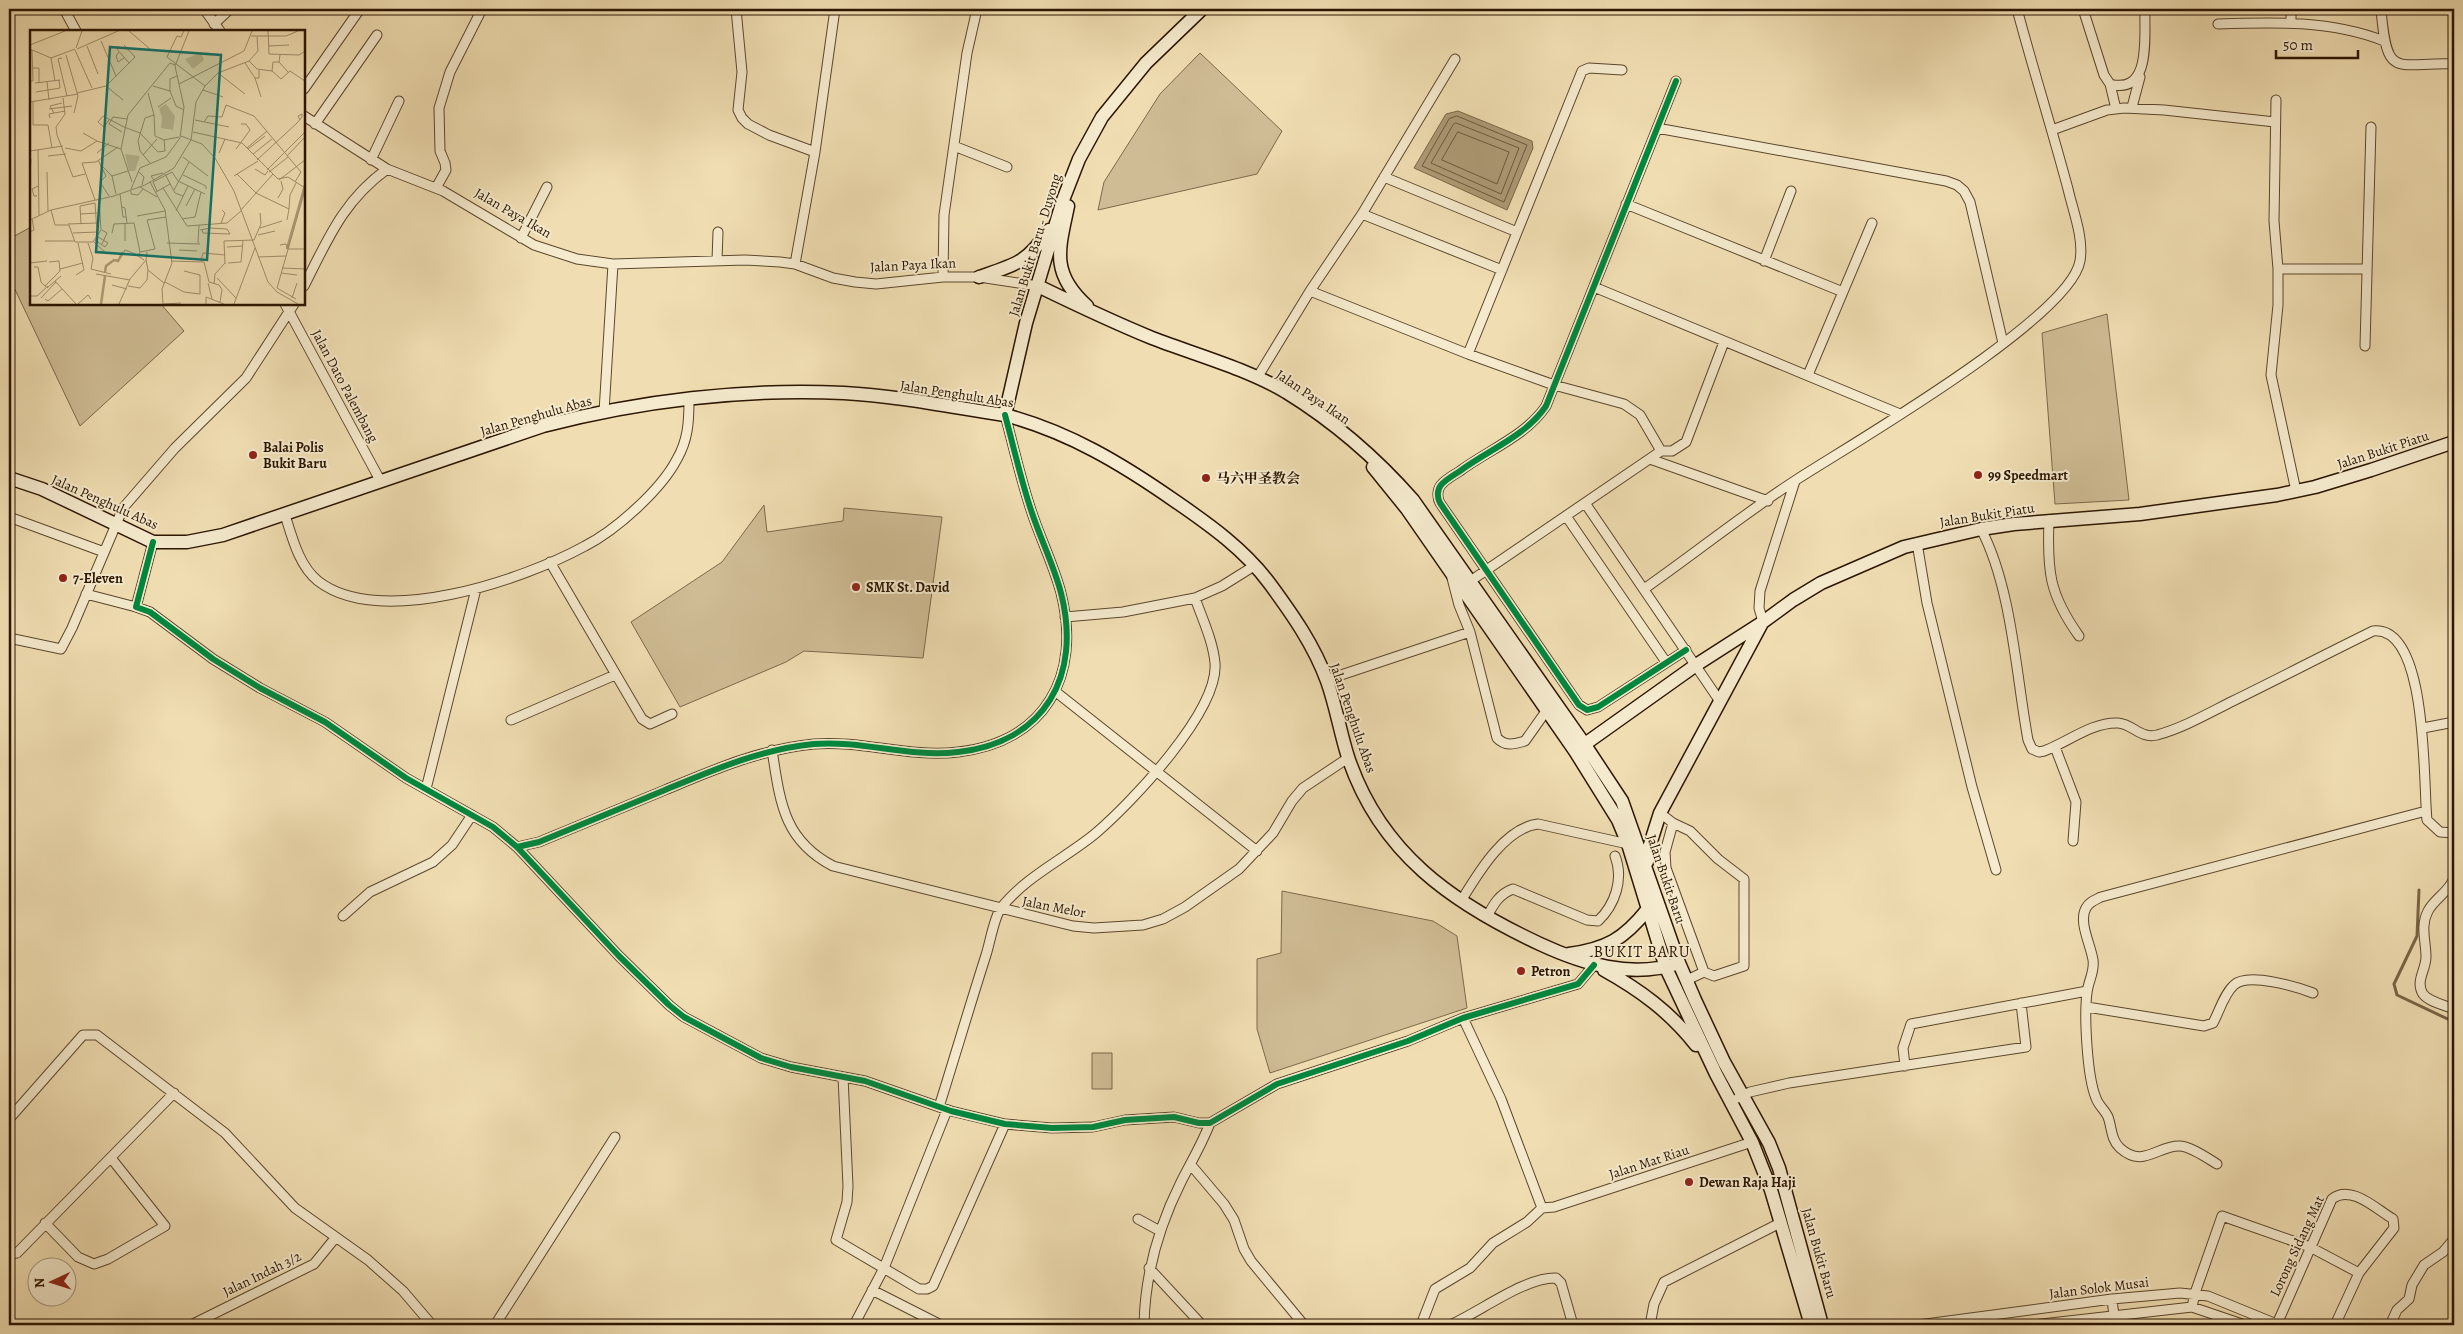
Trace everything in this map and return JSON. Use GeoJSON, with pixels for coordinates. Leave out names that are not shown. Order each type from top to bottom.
{"type":"FeatureCollection","features":[{"type":"Feature","properties":{"kind":"main road","name":"Jalan Bukit Baru - Duyong"},"geometry":{"type":"LineString","coordinates":[[1005,415],[1026,323],[1057,217],[1079,159],[1102,117],[1146,62],[1202,9]]}},
{"type":"Feature","properties":{"kind":"main road"},"geometry":{"type":"LineString","coordinates":[[1079,159],[1058,250],[1062,276],[1069,287],[1096,314]]}},
{"type":"Feature","properties":{"kind":"main road"},"geometry":{"type":"LineString","coordinates":[[979,277],[1012,266],[1026,259],[1040,243],[1057,217]]}},
{"type":"Feature","properties":{"kind":"main road","name":"Jalan Paya Ikan"},"geometry":{"type":"LineString","coordinates":[[1038,286],[1096,314],[1257,378],[1300,402],[1347,437],[1391,474],[1413,500],[1466,584]]}},
{"type":"Feature","properties":{"kind":"main road","name":"Jalan Penghulu Abas"},"geometry":{"type":"LineString","coordinates":[[9,478],[42,489],[116,526],[153,542],[187,542],[205,540],[285,514],[543,426],[604,412],[689,400],[758,393],[844,393],[1005,415],[1071,437],[1129,469],[1222,533],[1254,566],[1305,633],[1326,680],[1348,758],[1376,818],[1396,847],[1426,876],[1461,902],[1487,918],[1530,940],[1594,965],[1632,970],[1666,968],[1680,963]]}},
{"type":"Feature","properties":{"kind":"main road","name":"Jalan Paya Ikan"},"geometry":{"type":"LineString","coordinates":[[1347,437],[1408,509],[1450,571],[1466,584]]}},
{"type":"Feature","properties":{"kind":"main road","name":"Jalan Bukit Piatu"},"geometry":{"type":"LineString","coordinates":[[1580,748],[1696,664],[1763,622],[1793,600],[1821,583],[1867,562],[1917,543],[1981,529],[2049,520],[2140,514],[2296,491],[2371,470],[2454,442]]}},
{"type":"Feature","properties":{"kind":"main road","name":"Jalan Bukit Baru"},"geometry":{"type":"LineString","coordinates":[[1466,584],[1580,748],[1622,801],[1686,980],[1724,1062],[1770,1142],[1789,1203],[1822,1325]]}},
{"type":"Feature","properties":{"kind":"main road"},"geometry":{"type":"LineString","coordinates":[[1647,867],[1647,854],[1660,814],[1719,700],[1763,622]]}},
{"type":"Feature","properties":{"kind":"main road","name":"Jalan Bukit Baru"},"geometry":{"type":"LineString","coordinates":[[1580,748],[1628,844],[1666,968],[1716,1074],[1752,1142],[1771,1190],[1811,1325]]}},
{"type":"Feature","properties":{"kind":"main road"},"geometry":{"type":"LineString","coordinates":[[1567,955],[1596,950],[1612,942],[1629,931],[1647,910]]}},
{"type":"Feature","properties":{"kind":"main road"},"geometry":{"type":"LineString","coordinates":[[1594,965],[1634,987],[1661,1008],[1684,1029],[1716,1074]]}},
{"type":"Feature","properties":{"kind":"main road"},"geometry":{"type":"LineString","coordinates":[[1789,1203],[1809,1256],[1829,1325]]}},
{"type":"Feature","properties":{"kind":"street"},"geometry":{"type":"LineString","coordinates":[[64,9],[75,30]]}},
{"type":"Feature","properties":{"kind":"street"},"geometry":{"type":"LineString","coordinates":[[204,9],[217,27],[230,9]]}},
{"type":"Feature","properties":{"kind":"street"},"geometry":{"type":"LineString","coordinates":[[305,88],[360,9]]}},
{"type":"Feature","properties":{"kind":"street"},"geometry":{"type":"LineString","coordinates":[[436,188],[446,170],[446,163],[440,151],[438,131],[439,108],[450,72],[482,9]]}},
{"type":"Feature","properties":{"kind":"street"},"geometry":{"type":"LineString","coordinates":[[736,9],[742,72],[738,110],[742,118],[748,124],[769,135],[815,152]]}},
{"type":"Feature","properties":{"kind":"street"},"geometry":{"type":"LineString","coordinates":[[795,264],[815,152],[835,9]]}},
{"type":"Feature","properties":{"kind":"street"},"geometry":{"type":"LineString","coordinates":[[943,277],[944,215],[968,53],[977,9]]}},
{"type":"Feature","properties":{"kind":"street"},"geometry":{"type":"LineString","coordinates":[[1644,590],[1795,481],[1900,414],[2003,343],[2046,308],[2073,277],[2080,262],[2080,242],[2052,130],[2017,9]]}},
{"type":"Feature","properties":{"kind":"street"},"geometry":{"type":"LineString","coordinates":[[2084,9],[2104,75],[2110,84],[2116,109]]}},
{"type":"Feature","properties":{"kind":"street"},"geometry":{"type":"LineString","coordinates":[[2132,107],[2142,69],[2144,9]]}},
{"type":"Feature","properties":{"kind":"street"},"geometry":{"type":"LineString","coordinates":[[2291,9],[2291,23]]}},
{"type":"Feature","properties":{"kind":"street"},"geometry":{"type":"LineString","coordinates":[[2382,9],[2384,41],[2387,52],[2394,61],[2403,65],[2454,64]]}},
{"type":"Feature","properties":{"kind":"street"},"geometry":{"type":"LineString","coordinates":[[2218,24],[2291,23],[2345,28],[2384,41]]}},
{"type":"Feature","properties":{"kind":"street"},"geometry":{"type":"LineString","coordinates":[[316,124],[377,35]]}},
{"type":"Feature","properties":{"kind":"street"},"geometry":{"type":"LineString","coordinates":[[1257,378],[1310,290],[1362,214],[1455,59]]}},
{"type":"Feature","properties":{"kind":"street"},"geometry":{"type":"LineString","coordinates":[[1468,354],[1582,72],[1589,68],[1622,70]]}},
{"type":"Feature","properties":{"kind":"street"},"geometry":{"type":"LineString","coordinates":[[2110,84],[2128,85],[2135,81],[2142,69]]}},
{"type":"Feature","properties":{"kind":"street"},"geometry":{"type":"LineString","coordinates":[[1676,81],[1554,385],[1539,417],[1516,435],[1441,485],[1438,500],[1579,706],[1587,710],[1598,707],[1686,650]]}},
{"type":"Feature","properties":{"kind":"street"},"geometry":{"type":"LineString","coordinates":[[371,160],[399,100]]}},
{"type":"Feature","properties":{"kind":"street"},"geometry":{"type":"LineString","coordinates":[[2276,100],[2274,221],[2278,269],[2278,305],[2271,374],[2296,491]]}},
{"type":"Feature","properties":{"kind":"street"},"geometry":{"type":"LineString","coordinates":[[2052,130],[2116,109],[2132,107],[2275,122]]}},
{"type":"Feature","properties":{"kind":"street","name":"Jalan Paya Ikan"},"geometry":{"type":"LineString","coordinates":[[305,117],[387,169],[436,188],[521,238],[555,253],[577,260],[613,264],[745,260],[795,264],[833,278],[876,284],[943,277],[979,277],[1038,286]]}},
{"type":"Feature","properties":{"kind":"street"},"geometry":{"type":"LineString","coordinates":[[2365,346],[2371,127]]}},
{"type":"Feature","properties":{"kind":"street"},"geometry":{"type":"LineString","coordinates":[[1657,128],[1900,171],[1957,184],[1964,191],[1970,202],[2003,343]]}},
{"type":"Feature","properties":{"kind":"street"},"geometry":{"type":"LineString","coordinates":[[954,146],[1007,167]]}},
{"type":"Feature","properties":{"kind":"street"},"geometry":{"type":"LineString","coordinates":[[305,284],[343,212],[366,184],[387,169]]}},
{"type":"Feature","properties":{"kind":"street"},"geometry":{"type":"LineString","coordinates":[[1384,177],[1517,232]]}},
{"type":"Feature","properties":{"kind":"street"},"geometry":{"type":"LineString","coordinates":[[521,238],[547,186]]}},
{"type":"Feature","properties":{"kind":"street"},"geometry":{"type":"LineString","coordinates":[[1764,261],[1791,191]]}},
{"type":"Feature","properties":{"kind":"street"},"geometry":{"type":"LineString","coordinates":[[1626,204],[1843,292]]}},
{"type":"Feature","properties":{"kind":"street"},"geometry":{"type":"LineString","coordinates":[[1362,214],[1502,270]]}},
{"type":"Feature","properties":{"kind":"street"},"geometry":{"type":"LineString","coordinates":[[1808,375],[1872,223]]}},
{"type":"Feature","properties":{"kind":"street"},"geometry":{"type":"LineString","coordinates":[[717,261],[718,232]]}},
{"type":"Feature","properties":{"kind":"street"},"geometry":{"type":"LineString","coordinates":[[604,412],[613,264]]}},
{"type":"Feature","properties":{"kind":"street"},"geometry":{"type":"LineString","coordinates":[[2278,269],[2367,269]]}},
{"type":"Feature","properties":{"kind":"street"},"geometry":{"type":"LineString","coordinates":[[1594,286],[1900,414]]}},
{"type":"Feature","properties":{"kind":"street"},"geometry":{"type":"LineString","coordinates":[[1310,290],[1468,354],[1554,385],[1624,404],[1640,415],[1661,451]]}},
{"type":"Feature","properties":{"kind":"street"},"geometry":{"type":"LineString","coordinates":[[9,638],[61,649],[123,508],[175,448],[246,378],[289,306]]}},
{"type":"Feature","properties":{"kind":"street","name":"Jalan Dato Palembang"},"geometry":{"type":"LineString","coordinates":[[289,306],[381,482]]}},
{"type":"Feature","properties":{"kind":"street"},"geometry":{"type":"LineString","coordinates":[[1466,584],[1661,451],[1672,451],[1686,442],[1724,342]]}},
{"type":"Feature","properties":{"kind":"street"},"geometry":{"type":"LineString","coordinates":[[285,514],[296,548],[304,564],[316,580],[332,590],[351,597],[375,600],[422,599],[476,589],[550,562],[586,546],[614,526],[659,484],[677,460],[686,441],[689,421],[689,400]]}},
{"type":"Feature","properties":{"kind":"street"},"geometry":{"type":"LineString","coordinates":[[517,847],[539,842],[736,761],[772,750],[814,744],[842,743],[935,754],[977,749],[996,743],[1026,726],[1042,711],[1056,692],[1064,671],[1065,617],[1061,593],[1032,513],[1005,415]]}},
{"type":"Feature","properties":{"kind":"street"},"geometry":{"type":"LineString","coordinates":[[1650,459],[1768,501]]}},
{"type":"Feature","properties":{"kind":"street"},"geometry":{"type":"LineString","coordinates":[[1763,622],[1759,608],[1760,591],[1795,481]]}},
{"type":"Feature","properties":{"kind":"street"},"geometry":{"type":"LineString","coordinates":[[1585,503],[1719,700]]}},
{"type":"Feature","properties":{"kind":"street"},"geometry":{"type":"LineString","coordinates":[[1566,516],[1666,662]]}},
{"type":"Feature","properties":{"kind":"street"},"geometry":{"type":"LineString","coordinates":[[9,517],[104,552]]}},
{"type":"Feature","properties":{"kind":"street"},"geometry":{"type":"LineString","coordinates":[[2049,520],[2048,552],[2050,577],[2056,600],[2079,636]]}},
{"type":"Feature","properties":{"kind":"street"},"geometry":{"type":"LineString","coordinates":[[1981,529],[1998,572],[2029,746],[2039,752],[2055,747],[2096,727],[2108,724],[2120,723],[2128,725],[2145,736],[2156,735],[2202,716],[2373,631],[2381,630],[2390,634],[2403,653],[2416,689],[2423,728],[2427,820],[2440,832],[2454,834]]}},
{"type":"Feature","properties":{"kind":"street"},"geometry":{"type":"LineString","coordinates":[[136,607],[153,542]]}},
{"type":"Feature","properties":{"kind":"street"},"geometry":{"type":"LineString","coordinates":[[1917,543],[1919,568],[1932,623],[1972,786],[1996,870]]}},
{"type":"Feature","properties":{"kind":"street"},"geometry":{"type":"LineString","coordinates":[[550,562],[642,719],[650,724],[672,714]]}},
{"type":"Feature","properties":{"kind":"street"},"geometry":{"type":"LineString","coordinates":[[1065,617],[1123,612],[1194,598],[1222,586],[1254,566]]}},
{"type":"Feature","properties":{"kind":"street"},"geometry":{"type":"LineString","coordinates":[[1450,571],[1459,605],[1470,632],[1494,729],[1502,744],[1509,745],[1525,742],[1551,706]]}},
{"type":"Feature","properties":{"kind":"street"},"geometry":{"type":"LineString","coordinates":[[426,789],[476,589]]}},
{"type":"Feature","properties":{"kind":"street"},"geometry":{"type":"LineString","coordinates":[[86,594],[150,612],[213,659],[260,688],[324,722],[426,789],[493,828],[517,847],[619,956],[684,1017],[762,1058],[791,1067],[865,1081],[943,1108],[1005,1124],[1052,1128],[1093,1127],[1125,1120],[1174,1117],[1199,1123],[1210,1123],[1277,1084],[1408,1040],[1463,1018],[1578,984],[1594,965]]}},
{"type":"Feature","properties":{"kind":"street"},"geometry":{"type":"LineString","coordinates":[[854,1325],[884,1268],[943,1108],[1000,909],[1033,878],[1096,833],[1125,806],[1183,739],[1205,704],[1214,681],[1215,662],[1211,643],[1194,598]]}},
{"type":"Feature","properties":{"kind":"street"},"geometry":{"type":"LineString","coordinates":[[1326,680],[1470,632]]}},
{"type":"Feature","properties":{"kind":"street"},"geometry":{"type":"LineString","coordinates":[[511,720],[615,674]]}},
{"type":"Feature","properties":{"kind":"street"},"geometry":{"type":"LineString","coordinates":[[1056,692],[1256,850]]}},
{"type":"Feature","properties":{"kind":"street"},"geometry":{"type":"LineString","coordinates":[[2423,728],[2454,722]]}},
{"type":"Feature","properties":{"kind":"street"},"geometry":{"type":"LineString","coordinates":[[2055,747],[2076,802],[2073,841]]}},
{"type":"Feature","properties":{"kind":"street","name":"Jalan Melor"},"geometry":{"type":"LineString","coordinates":[[772,750],[779,798],[787,822],[802,845],[816,857],[833,866],[1000,909],[1073,926],[1094,928],[1143,924],[1163,919],[1211,891],[1239,868],[1273,833],[1292,801],[1303,788],[1348,758]]}},
{"type":"Feature","properties":{"kind":"street"},"geometry":{"type":"LineString","coordinates":[[2217,1164],[2184,1146],[2171,1147],[2145,1157],[2134,1156],[2118,1147],[2112,1138],[2107,1115],[2099,1104],[2093,1089],[2088,1044],[2087,991],[2093,971],[2093,960],[2084,916],[2085,908],[2091,902],[2169,878],[2426,810]]}},
{"type":"Feature","properties":{"kind":"street"},"geometry":{"type":"LineString","coordinates":[[1660,814],[1690,831],[1718,859],[1744,879],[1744,966],[1714,976],[1704,972],[1686,980]]}},
{"type":"Feature","properties":{"kind":"street"},"geometry":{"type":"LineString","coordinates":[[343,916],[370,892],[433,862],[452,845],[472,815]]}},
{"type":"Feature","properties":{"kind":"street"},"geometry":{"type":"LineString","coordinates":[[1673,823],[1666,852],[1666,868],[1704,972]]}},
{"type":"Feature","properties":{"kind":"street"},"geometry":{"type":"LineString","coordinates":[[1461,902],[1492,854],[1529,825],[1538,824],[1628,844]]}},
{"type":"Feature","properties":{"kind":"street"},"geometry":{"type":"LineString","coordinates":[[1487,918],[1494,902],[1506,891],[1513,889],[1587,920],[1598,921],[1608,911],[1620,878],[1615,856]]}},
{"type":"Feature","properties":{"kind":"street"},"geometry":{"type":"LineString","coordinates":[[2454,878],[2444,894],[2428,910],[2424,924],[2426,956],[2420,982],[2424,995],[2454,1009]]}},
{"type":"Feature","properties":{"kind":"street"},"geometry":{"type":"LineString","coordinates":[[2087,1007],[2204,1026],[2213,1023],[2232,987],[2240,981],[2280,982],[2313,992]]}},
{"type":"Feature","properties":{"kind":"street"},"geometry":{"type":"LineString","coordinates":[[1906,1066],[1903,1048],[1911,1024],[2087,991]]}},
{"type":"Feature","properties":{"kind":"street"},"geometry":{"type":"LineString","coordinates":[[1731,1102],[1744,1095],[1789,1083],[2026,1047],[2021,1003]]}},
{"type":"Feature","properties":{"kind":"street"},"geometry":{"type":"LineString","coordinates":[[1421,1325],[1435,1289],[1470,1268],[1493,1243],[1527,1222],[1542,1208],[1501,1099],[1463,1018]]}},
{"type":"Feature","properties":{"kind":"street"},"geometry":{"type":"LineString","coordinates":[[9,1119],[83,1035],[97,1035],[225,1133],[295,1208],[368,1260],[403,1291],[432,1325]]}},
{"type":"Feature","properties":{"kind":"street"},"geometry":{"type":"LineString","coordinates":[[843,1077],[848,1186],[847,1202],[836,1240],[919,1288],[927,1289],[933,1286],[1005,1124]]}},
{"type":"Feature","properties":{"kind":"street"},"geometry":{"type":"LineString","coordinates":[[9,1254],[17,1253],[174,1093]]}},
{"type":"Feature","properties":{"kind":"street"},"geometry":{"type":"LineString","coordinates":[[1144,1325],[1145,1290],[1149,1268],[1160,1231],[1210,1123]]}},
{"type":"Feature","properties":{"kind":"street"},"geometry":{"type":"LineString","coordinates":[[495,1325],[615,1137]]}},
{"type":"Feature","properties":{"kind":"street","name":"Jalan Mat Riau"},"geometry":{"type":"LineString","coordinates":[[1542,1208],[1554,1207],[1752,1142]]}},
{"type":"Feature","properties":{"kind":"street"},"geometry":{"type":"LineString","coordinates":[[45,1224],[78,1257],[94,1264],[108,1259],[165,1226],[110,1158]]}},
{"type":"Feature","properties":{"kind":"street"},"geometry":{"type":"LineString","coordinates":[[1191,1165],[1224,1204],[1234,1220],[1244,1249],[1251,1261],[1304,1325]]}},
{"type":"Feature","properties":{"kind":"street","name":"Lorong Sidang Mat"},"geometry":{"type":"LineString","coordinates":[[2278,1325],[2332,1199],[2344,1193],[2352,1194],[2393,1219],[2392,1231],[2359,1273]]}},
{"type":"Feature","properties":{"kind":"street"},"geometry":{"type":"LineString","coordinates":[[2192,1307],[2195,1293],[2222,1216],[2310,1247],[2359,1273],[2335,1325]]}},
{"type":"Feature","properties":{"kind":"street"},"geometry":{"type":"LineString","coordinates":[[1138,1219],[1160,1231]]}},
{"type":"Feature","properties":{"kind":"street"},"geometry":{"type":"LineString","coordinates":[[1650,1325],[1654,1304],[1664,1282],[1780,1223]]}},
{"type":"Feature","properties":{"kind":"street","name":"Jalan Indah 3/2"},"geometry":{"type":"LineString","coordinates":[[191,1325],[314,1264],[336,1237]]}},
{"type":"Feature","properties":{"kind":"street"},"geometry":{"type":"LineString","coordinates":[[2390,1325],[2397,1310],[2409,1299],[2412,1285],[2424,1265],[2442,1252],[2454,1239]]}},
{"type":"Feature","properties":{"kind":"street"},"geometry":{"type":"LineString","coordinates":[[1149,1268],[1202,1325]]}},
{"type":"Feature","properties":{"kind":"street"},"geometry":{"type":"LineString","coordinates":[[1450,1325],[1528,1283],[1549,1278],[1556,1278],[1561,1284],[1573,1325]]}},
{"type":"Feature","properties":{"kind":"street"},"geometry":{"type":"LineString","coordinates":[[872,1290],[941,1325]]}},
{"type":"Feature","properties":{"kind":"street","name":"Jalan Solok Musai"},"geometry":{"type":"LineString","coordinates":[[1918,1325],[2112,1299],[2195,1293],[2237,1307],[2278,1325]]}},
{"type":"Feature","properties":{"kind":"street"},"geometry":{"type":"LineString","coordinates":[[2112,1299],[2115,1325]]}},
{"type":"Feature","properties":{"kind":"street","name":"Jalan Solok Musai"},"geometry":{"type":"LineString","coordinates":[[2033,1325],[2192,1307],[2245,1325]]}},
{"type":"Feature","properties":{"kind":"shaded area"},"geometry":{"type":"Polygon","coordinates":[[[1200,53],[1282,131],[1257,174],[1098,210],[1104,182],[1160,94],[1200,53]]]}},
{"type":"Feature","properties":{"kind":"shaded area"},"geometry":{"type":"Polygon","coordinates":[[[30,228],[30,305],[162,305],[184,331],[80,426],[9,277],[9,239],[30,228]]]}},
{"type":"Feature","properties":{"kind":"shaded area"},"geometry":{"type":"Polygon","coordinates":[[[2107,314],[2129,500],[2055,504],[2042,333],[2107,314]]]}},
{"type":"Feature","properties":{"kind":"shaded area"},"geometry":{"type":"Polygon","coordinates":[[[764,505],[767,532],[843,521],[844,508],[942,517],[923,658],[804,651],[786,662],[680,707],[631,622],[722,562],[764,505]]]}},
{"type":"Feature","properties":{"kind":"shaded area"},"geometry":{"type":"Polygon","coordinates":[[[1282,891],[1433,921],[1457,936],[1467,1008],[1270,1073],[1257,1029],[1257,959],[1281,953],[1282,891]]]}},
{"type":"Feature","properties":{"kind":"shaded area"},"geometry":{"type":"Polygon","coordinates":[[[1092,1053],[1112,1053],[1112,1089],[1092,1089],[1092,1053]]]}},
{"type":"Feature","properties":{"kind":"water"},"geometry":{"type":"Polygon","coordinates":[[[1458,111],[1532,141],[1533,148],[1507,210],[1414,168],[1446,114],[1458,111]]]}},
{"type":"Feature","properties":{"kind":"waterway"},"geometry":{"type":"LineString","coordinates":[[2419,890],[2417,936],[2394,984],[2397,995],[2454,1022]]}},
{"type":"Feature","properties":{"kind":"cycle path"},"geometry":{"type":"LineString","coordinates":[[1676,81],[1546,406],[1528,426],[1445,481],[1440,487],[1438,499],[1579,705],[1587,710],[1598,707],[1686,650]]}},
{"type":"Feature","properties":{"kind":"cycle path"},"geometry":{"type":"LineString","coordinates":[[517,847],[539,842],[719,768],[775,750],[832,743],[922,753],[958,752],[988,746],[1014,735],[1034,719],[1050,700],[1061,677],[1066,651],[1066,623],[1061,593],[1028,501],[1005,415]]}},
{"type":"Feature","properties":{"kind":"cycle path"},"geometry":{"type":"LineString","coordinates":[[153,542],[136,607],[150,612],[213,659],[260,688],[325,722],[406,778],[493,827],[517,847],[619,956],[669,1005],[684,1017],[761,1058],[791,1067],[865,1081],[951,1111],[1005,1124],[1052,1128],[1093,1127],[1125,1120],[1174,1117],[1199,1123],[1210,1123],[1277,1084],[1408,1041],[1463,1018],[1578,984],[1594,965]]}},
{"type":"Feature","properties":{"kind":"place","name":"Balai Polis Bukit Baru"},"geometry":{"type":"Point","coordinates":[253,455]}},
{"type":"Feature","properties":{"kind":"place","name":"99 Speedmart"},"geometry":{"type":"Point","coordinates":[1978,475]}},
{"type":"Feature","properties":{"kind":"place","name":"马六甲圣教会"},"geometry":{"type":"Point","coordinates":[1206,478]}},
{"type":"Feature","properties":{"kind":"place","name":"7-Eleven"},"geometry":{"type":"Point","coordinates":[63,578]}},
{"type":"Feature","properties":{"kind":"place","name":"SMK St. David"},"geometry":{"type":"Point","coordinates":[856,587]}},
{"type":"Feature","properties":{"kind":"place","name":"Petron"},"geometry":{"type":"Point","coordinates":[1521,971]}},
{"type":"Feature","properties":{"kind":"place","name":"Dewan Raja Haji"},"geometry":{"type":"Point","coordinates":[1689,1182]}},
{"type":"Feature","properties":{"kind":"district","name":"BUKIT BARU"},"geometry":{"type":"Point","coordinates":[1642,952]}}]}
